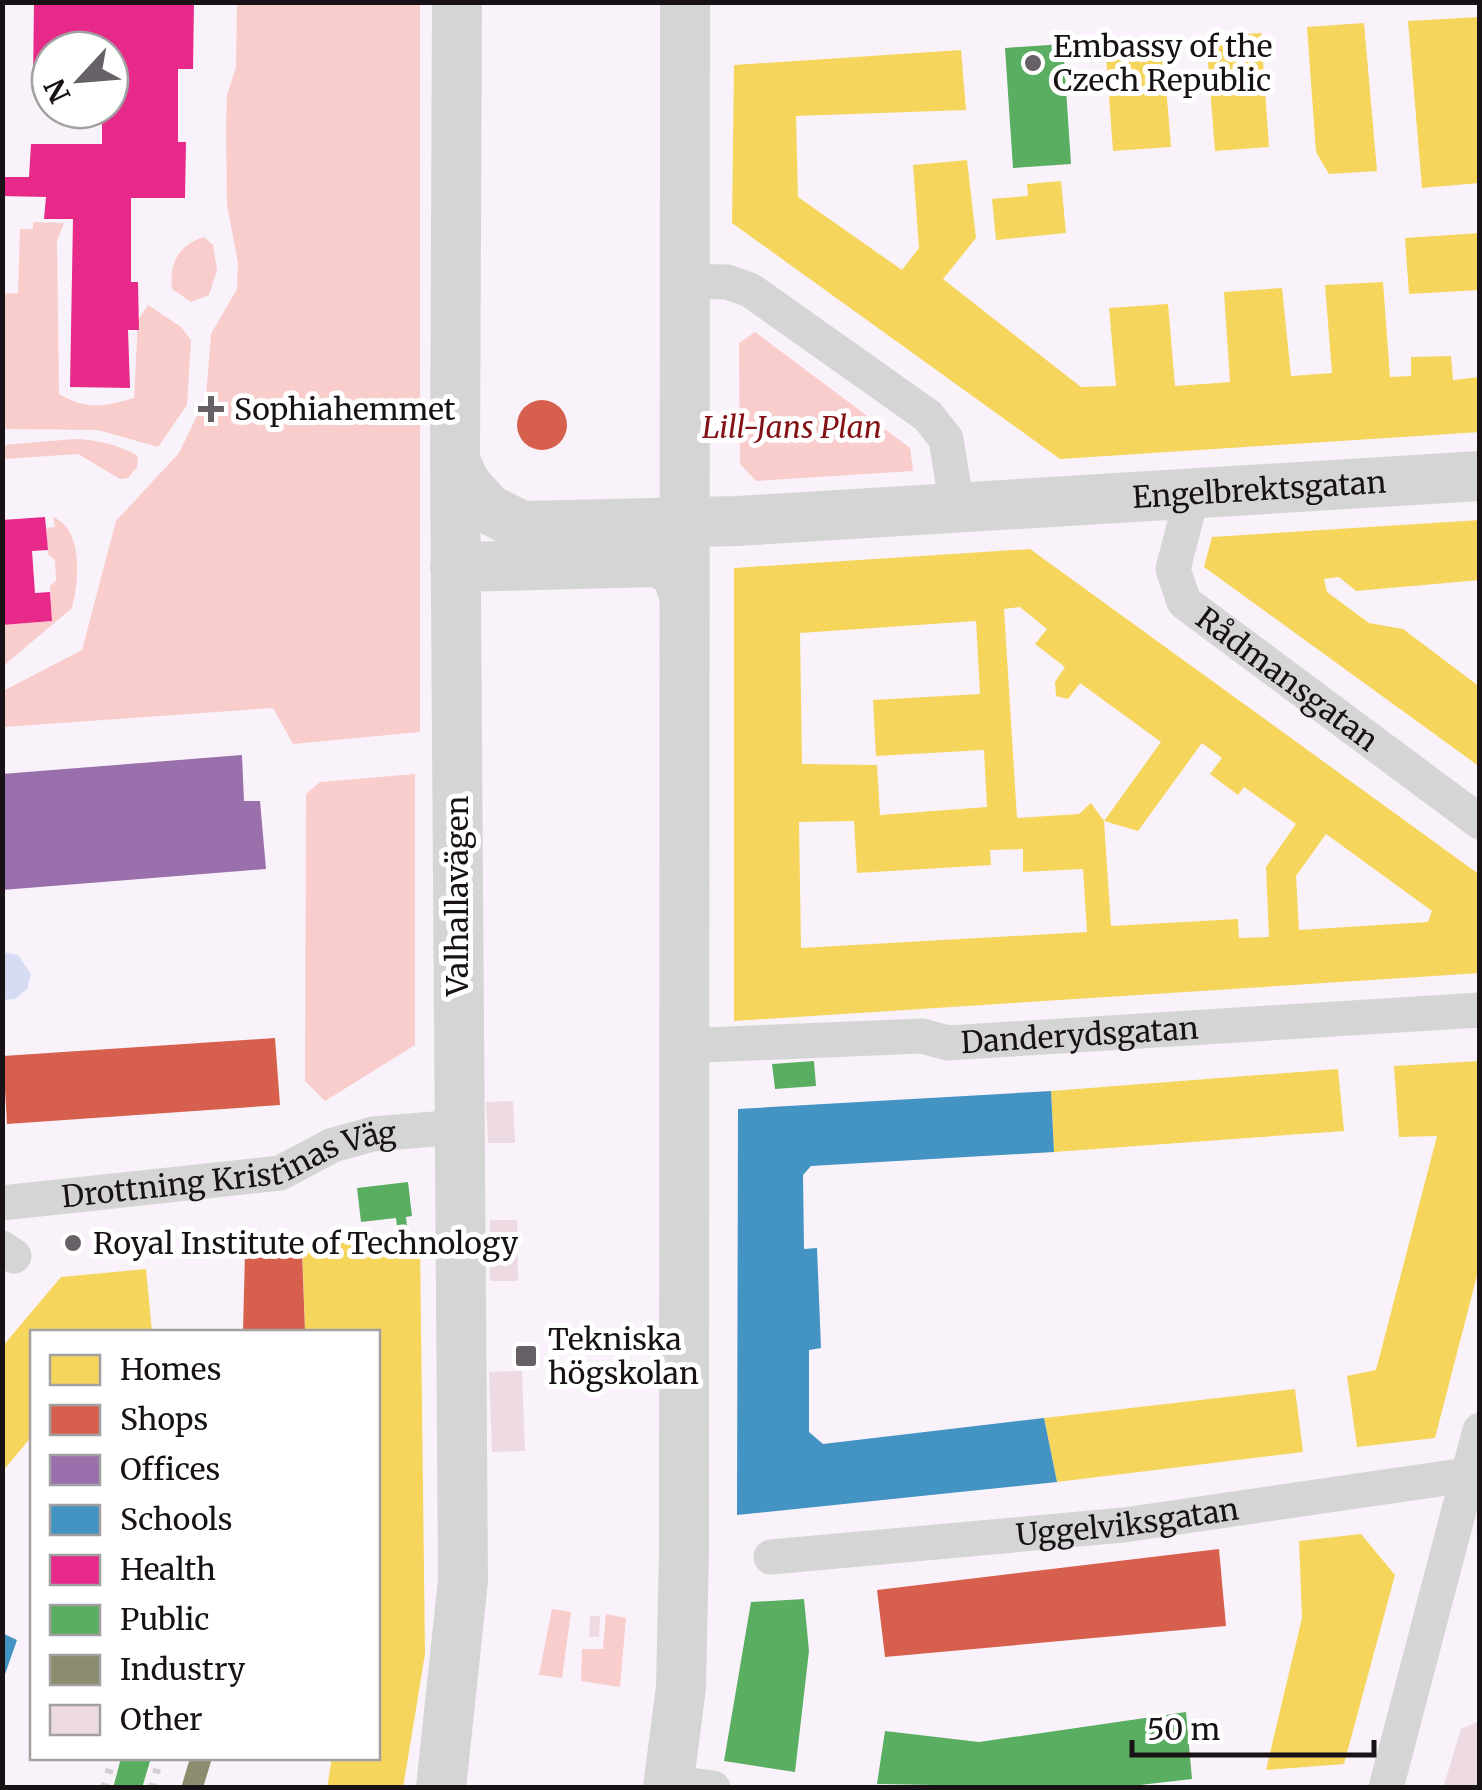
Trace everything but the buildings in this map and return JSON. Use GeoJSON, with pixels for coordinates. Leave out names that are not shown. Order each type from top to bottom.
{"type":"FeatureCollection","features":[{"type":"Feature","properties":{"kind":"main road","name":"Valhallavägen"},"geometry":{"type":"LineString","coordinates":[[441,1788],[463,1580],[455,568],[457,2]]}},
{"type":"Feature","properties":{"kind":"main road"},"geometry":{"type":"LineString","coordinates":[[683,1786],[685,2]]}},
{"type":"Feature","properties":{"kind":"main road"},"geometry":{"type":"LineString","coordinates":[[455,462],[477,498],[512,524],[684,523],[957,508]]}},
{"type":"Feature","properties":{"kind":"main road","name":"Engelbrektsgatan"},"geometry":{"type":"LineString","coordinates":[[957,508],[1480,476]]}},
{"type":"Feature","properties":{"kind":"main road"},"geometry":{"type":"LineString","coordinates":[[455,568],[657,562],[676,572],[683,592]]}},
{"type":"Feature","properties":{"kind":"street"},"geometry":{"type":"LineString","coordinates":[[682,281],[727,282],[750,290],[928,416],[946,439],[957,508]]}},
{"type":"Feature","properties":{"kind":"street","name":"Rådmansgatan"},"geometry":{"type":"LineString","coordinates":[[1192,495],[1173,569],[1184,602],[1480,822]]}},
{"type":"Feature","properties":{"kind":"street","name":"Danderydsgatan"},"geometry":{"type":"LineString","coordinates":[[681,1046],[922,1036],[948,1042],[1480,1010]]}},
{"type":"Feature","properties":{"kind":"street","name":"Drottning Kristinas Väg"},"geometry":{"type":"LineString","coordinates":[[2,1203],[280,1173],[333,1145],[373,1134],[458,1127]]}},
{"type":"Feature","properties":{"kind":"street"},"geometry":{"type":"LineString","coordinates":[[1386,1788],[1473,1473],[1480,1430]]}},
{"type":"Feature","properties":{"kind":"street","name":"Uggelviksgatan"},"geometry":{"type":"LineString","coordinates":[[771,1557],[1124,1525],[1473,1473]]}},
{"type":"Feature","properties":{"kind":"green space"},"geometry":{"type":"Polygon","coordinates":[[[237,3],[420,3],[420,732],[293,744],[273,708],[3,727],[3,691],[82,650],[116,521],[179,453],[206,397],[211,334],[237,289],[238,263],[227,205],[226,128],[227,95],[236,67],[237,3]]]}},
{"type":"Feature","properties":{"kind":"green space"},"geometry":{"type":"Polygon","coordinates":[[[33,222],[64,223],[57,241],[59,394],[78,403],[95,405],[134,398],[138,320],[148,305],[181,327],[191,340],[187,405],[158,447],[98,430],[3,429],[3,294],[18,293],[20,229],[33,229],[33,222]]]}},
{"type":"Feature","properties":{"kind":"green space"},"geometry":{"type":"Polygon","coordinates":[[[204,237],[213,245],[217,270],[209,295],[191,302],[172,289],[172,271],[182,250],[204,237]]]}},
{"type":"Feature","properties":{"kind":"green space","name":"Lill-Jans Plan"},"geometry":{"type":"Polygon","coordinates":[[[755,332],[910,448],[913,471],[756,481],[740,464],[739,343],[755,332]]]}},
{"type":"Feature","properties":{"kind":"green space"},"geometry":{"type":"Polygon","coordinates":[[[75,439],[107,443],[130,452],[138,456],[137,467],[128,478],[120,479],[78,454],[3,459],[3,445],[75,439]]]}},
{"type":"Feature","properties":{"kind":"green space"},"geometry":{"type":"Polygon","coordinates":[[[53,517],[70,533],[77,558],[72,608],[3,666],[3,625],[52,621],[50,586],[56,581],[55,560],[48,554],[46,528],[55,527],[53,517]]]}},
{"type":"Feature","properties":{"kind":"green space"},"geometry":{"type":"Polygon","coordinates":[[[415,774],[415,1045],[325,1101],[305,1081],[306,794],[320,782],[415,774]]]}},
{"type":"Feature","properties":{"kind":"green space"},"geometry":{"type":"Polygon","coordinates":[[[552,1609],[571,1612],[562,1678],[539,1675],[552,1609]]]}},
{"type":"Feature","properties":{"kind":"green space"},"geometry":{"type":"Polygon","coordinates":[[[606,1614],[626,1618],[620,1687],[581,1681],[582,1649],[603,1649],[606,1614]]]}},
{"type":"Feature","properties":{"kind":"water"},"geometry":{"type":"Polygon","coordinates":[[[3,952],[18,955],[31,974],[27,989],[15,999],[3,1000],[3,952]]]}},
{"type":"Feature","properties":{"kind":"railway"},"geometry":{"type":"LineString","coordinates":[[104,1788],[112,1760]]}},
{"type":"Feature","properties":{"kind":"railway"},"geometry":{"type":"LineString","coordinates":[[152,1788],[159,1760]]}},
{"type":"Feature","properties":{"kind":"place","name":"Embassy of the Czech Republic"},"geometry":{"type":"Point","coordinates":[1033,63]}},
{"type":"Feature","properties":{"kind":"place","name":"Sophiahemmet"},"geometry":{"type":"Point","coordinates":[211,409]}},
{"type":"Feature","properties":{"kind":"place","name":"Royal Institute of Technology"},"geometry":{"type":"Point","coordinates":[73,1243]}},
{"type":"Feature","properties":{"kind":"place","name":"Tekniska högskolan"},"geometry":{"type":"Point","coordinates":[526,1356]}}]}
